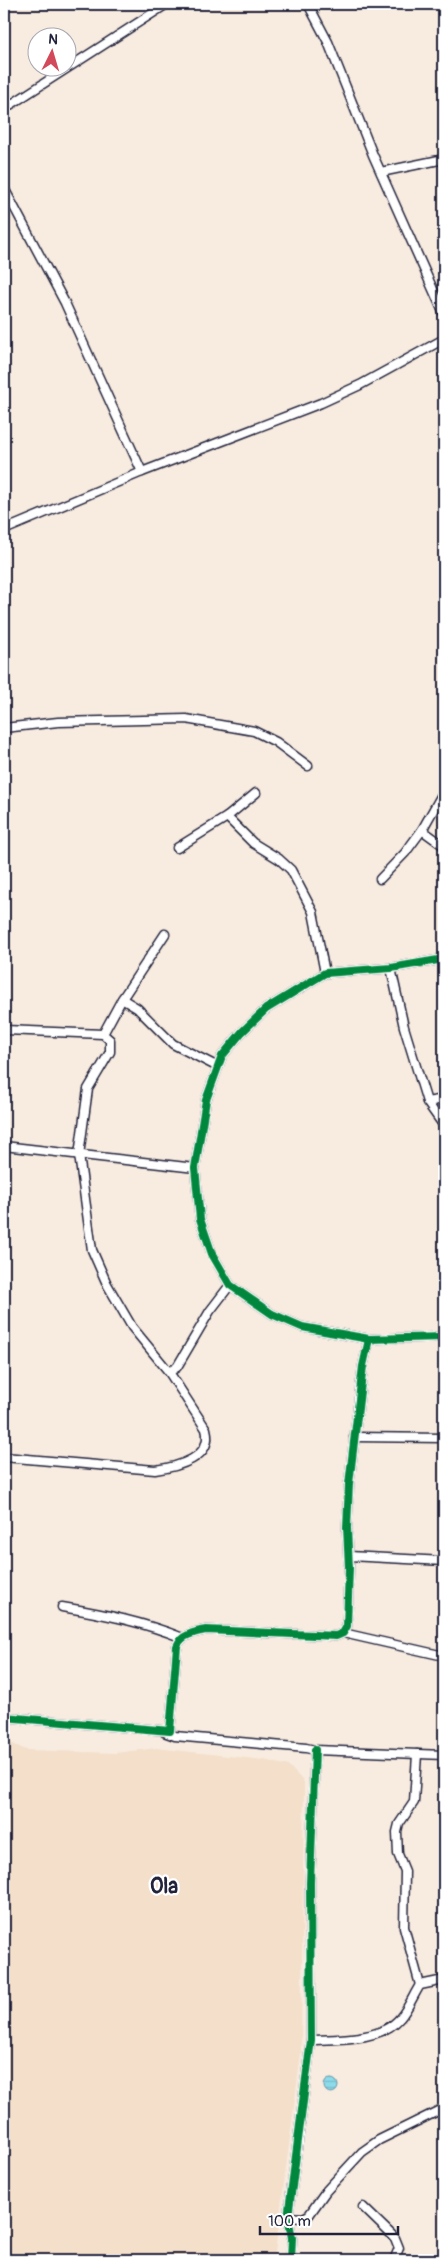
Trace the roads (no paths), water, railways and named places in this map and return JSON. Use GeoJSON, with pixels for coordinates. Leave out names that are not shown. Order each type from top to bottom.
{"type":"FeatureCollection","features":[{"type":"Feature","properties":{"kind":"street"},"geometry":{"type":"LineString","coordinates":[[4,109],[167,4]]}},
{"type":"Feature","properties":{"kind":"street"},"geometry":{"type":"LineString","coordinates":[[308,4],[328,42],[381,172],[444,314]]}},
{"type":"Feature","properties":{"kind":"street"},"geometry":{"type":"LineString","coordinates":[[381,172],[444,160]]}},
{"type":"Feature","properties":{"kind":"street"},"geometry":{"type":"LineString","coordinates":[[4,188],[61,295],[142,472]]}},
{"type":"Feature","properties":{"kind":"street"},"geometry":{"type":"LineString","coordinates":[[4,530],[142,472],[321,403],[360,385],[444,339]]}},
{"type":"Feature","properties":{"kind":"street"},"geometry":{"type":"LineString","coordinates":[[4,728],[67,722],[186,719],[254,731],[276,742],[308,766]]}},
{"type":"Feature","properties":{"kind":"street"},"geometry":{"type":"LineString","coordinates":[[380,879],[405,853],[422,830],[444,791]]}},
{"type":"Feature","properties":{"kind":"street"},"geometry":{"type":"LineString","coordinates":[[177,848],[227,817],[256,793]]}},
{"type":"Feature","properties":{"kind":"street"},"geometry":{"type":"LineString","coordinates":[[227,817],[253,843],[279,859],[291,870],[313,912],[325,973]]}},
{"type":"Feature","properties":{"kind":"street"},"geometry":{"type":"LineString","coordinates":[[422,830],[444,846]]}},
{"type":"Feature","properties":{"kind":"street"},"geometry":{"type":"LineString","coordinates":[[103,1034],[122,999],[165,934]]}},
{"type":"Feature","properties":{"kind":"street"},"geometry":{"type":"LineString","coordinates":[[444,959],[391,968],[325,973],[266,1009],[242,1032],[222,1056],[206,1100],[195,1168],[200,1219],[212,1254],[230,1286],[272,1314],[302,1327],[369,1340],[444,1337]]}},
{"type":"Feature","properties":{"kind":"street"},"geometry":{"type":"LineString","coordinates":[[391,968],[404,1026],[427,1102],[444,1126]]}},
{"type":"Feature","properties":{"kind":"street"},"geometry":{"type":"LineString","coordinates":[[122,999],[137,1008],[173,1044],[218,1068]]}},
{"type":"Feature","properties":{"kind":"street"},"geometry":{"type":"LineString","coordinates":[[4,1457],[155,1470],[172,1468],[194,1458],[205,1450],[209,1440],[206,1429],[169,1372],[157,1360],[132,1327],[106,1284],[92,1250],[79,1155],[88,1089],[110,1052],[110,1040],[103,1034],[5,1030]]}},
{"type":"Feature","properties":{"kind":"street"},"geometry":{"type":"LineString","coordinates":[[427,1102],[444,1100]]}},
{"type":"Feature","properties":{"kind":"street"},"geometry":{"type":"LineString","coordinates":[[4,1146],[195,1168]]}},
{"type":"Feature","properties":{"kind":"street"},"geometry":{"type":"LineString","coordinates":[[169,1372],[177,1367],[210,1311],[230,1286]]}},
{"type":"Feature","properties":{"kind":"street"},"geometry":{"type":"LineString","coordinates":[[343,1633],[347,1626],[349,1556],[347,1528],[354,1436],[369,1340]]}},
{"type":"Feature","properties":{"kind":"street"},"geometry":{"type":"LineString","coordinates":[[354,1436],[444,1438]]}},
{"type":"Feature","properties":{"kind":"street"},"geometry":{"type":"LineString","coordinates":[[349,1556],[444,1561]]}},
{"type":"Feature","properties":{"kind":"street"},"geometry":{"type":"LineString","coordinates":[[62,1607],[121,1617],[149,1624],[183,1638]]}},
{"type":"Feature","properties":{"kind":"street"},"geometry":{"type":"LineString","coordinates":[[4,1717],[170,1731],[177,1646],[183,1638],[206,1630],[336,1636],[343,1633],[444,1656]]}},
{"type":"Feature","properties":{"kind":"street"},"geometry":{"type":"LineString","coordinates":[[162,1731],[175,1736],[315,1750],[444,1755]]}},
{"type":"Feature","properties":{"kind":"street"},"geometry":{"type":"LineString","coordinates":[[291,2260],[292,2238],[288,2216],[311,2040],[310,1883],[315,1750]]}},
{"type":"Feature","properties":{"kind":"street"},"geometry":{"type":"LineString","coordinates":[[311,2040],[346,2038],[384,2030],[400,2018],[420,1985],[404,1927],[405,1871],[398,1854],[397,1832],[399,1824],[414,1802],[418,1754]]}},
{"type":"Feature","properties":{"kind":"street"},"geometry":{"type":"LineString","coordinates":[[420,1985],[444,1980]]}},
{"type":"Feature","properties":{"kind":"street"},"geometry":{"type":"LineString","coordinates":[[288,2216],[303,2218],[309,2215],[326,2191],[362,2152],[379,2140],[443,2110]]}},
{"type":"Feature","properties":{"kind":"street"},"geometry":{"type":"LineString","coordinates":[[362,2207],[395,2238],[399,2248],[394,2260]]}},
{"type":"Feature","properties":{"kind":"water"},"geometry":{"type":"Polygon","coordinates":[[[328,2079],[334,2079],[338,2086],[334,2093],[328,2093],[324,2089],[324,2083],[328,2079]]]}},
{"type":"Feature","properties":{"kind":"district","name":"Ola"},"geometry":{"type":"Point","coordinates":[164,1886]}}]}
